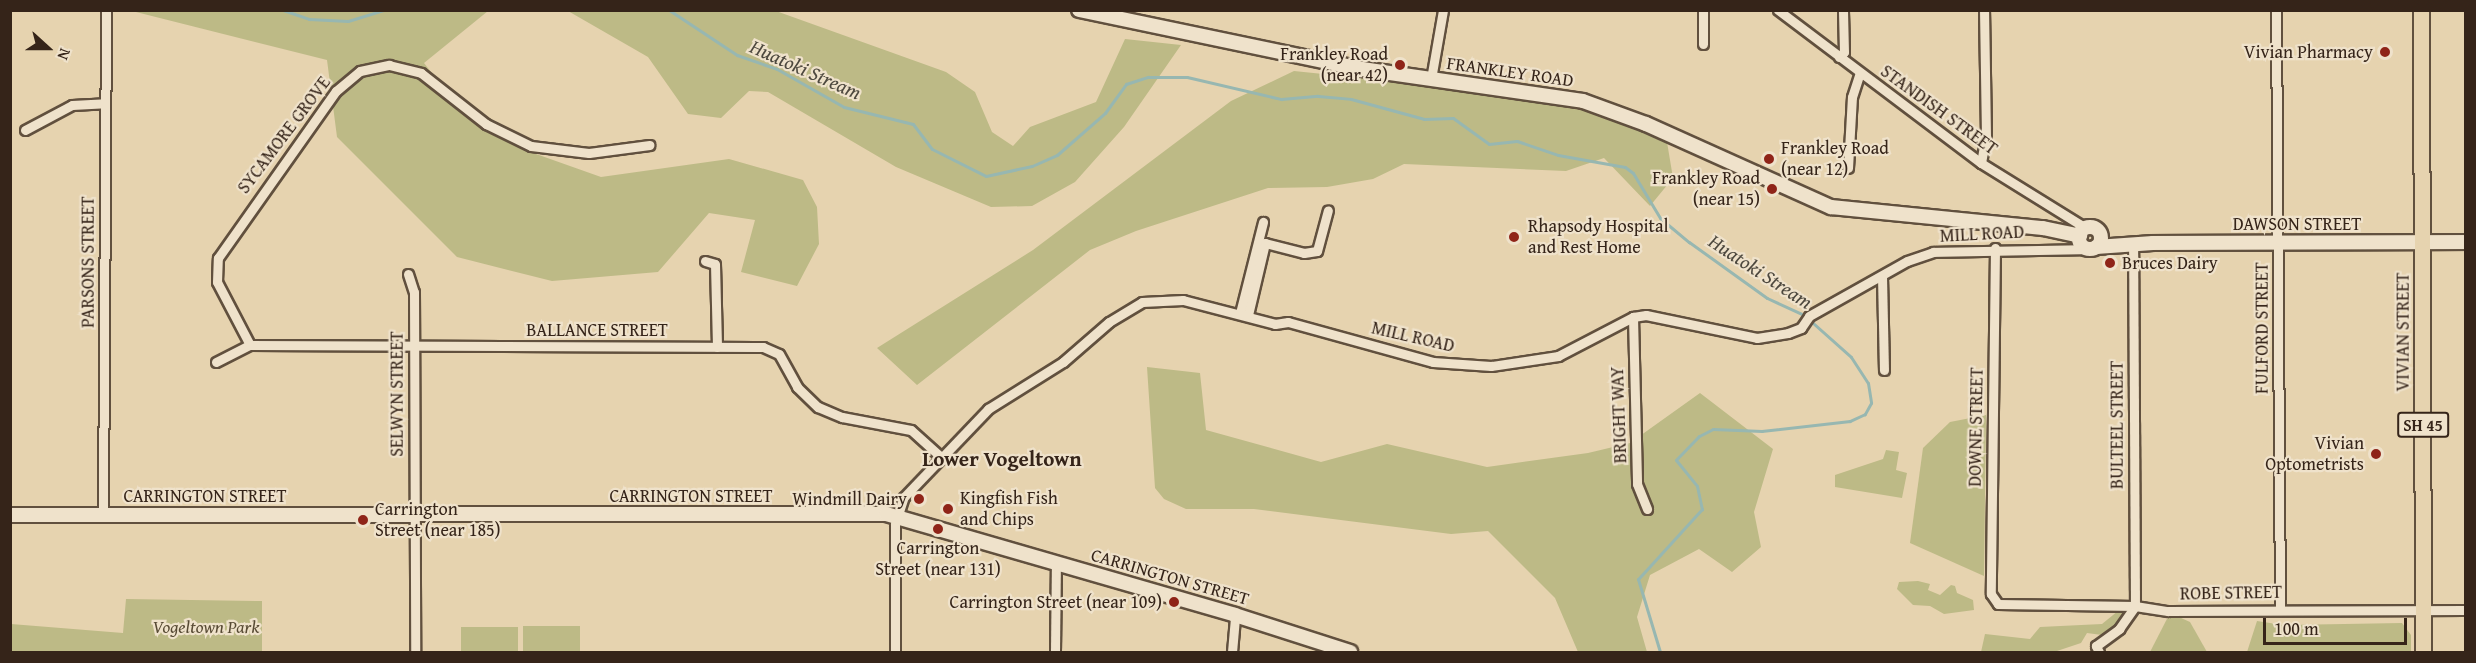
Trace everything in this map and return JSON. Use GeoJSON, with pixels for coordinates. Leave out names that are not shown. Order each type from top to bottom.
{"type":"FeatureCollection","features":[{"type":"Feature","properties":{"kind":"main road","name":"VIVIAN STREET"},"geometry":{"type":"LineString","coordinates":[[2421,10],[2423,652]]}},
{"type":"Feature","properties":{"kind":"street","name":"PARSONS STREET"},"geometry":{"type":"LineString","coordinates":[[103,514],[106,10]]}},
{"type":"Feature","properties":{"kind":"street","name":"FRANKLEY ROAD"},"geometry":{"type":"LineString","coordinates":[[1079,10],[1339,64],[1583,101],[1646,124],[1831,207],[1993,224]]}},
{"type":"Feature","properties":{"kind":"street"},"geometry":{"type":"LineString","coordinates":[[1431,79],[1443,10]]}},
{"type":"Feature","properties":{"kind":"street"},"geometry":{"type":"LineString","coordinates":[[1703,10],[1703,44]]}},
{"type":"Feature","properties":{"kind":"street","name":"STANDISH STREET"},"geometry":{"type":"LineString","coordinates":[[1778,10],[1981,162],[2088,238]]}},
{"type":"Feature","properties":{"kind":"street"},"geometry":{"type":"LineString","coordinates":[[1839,57],[1844,52],[1844,10]]}},
{"type":"Feature","properties":{"kind":"street"},"geometry":{"type":"LineString","coordinates":[[1981,162],[1986,136],[1984,10]]}},
{"type":"Feature","properties":{"kind":"street","name":"FULFORD STREET"},"geometry":{"type":"LineString","coordinates":[[2276,10],[2280,609]]}},
{"type":"Feature","properties":{"kind":"street","name":"SYCAMORE GROVE"},"geometry":{"type":"LineString","coordinates":[[250,345],[217,282],[218,258],[336,92],[360,71],[389,65],[421,73],[486,124],[531,146],[589,153],[650,145]]}},
{"type":"Feature","properties":{"kind":"street"},"geometry":{"type":"LineString","coordinates":[[1848,168],[1852,97],[1860,73]]}},
{"type":"Feature","properties":{"kind":"street"},"geometry":{"type":"LineString","coordinates":[[25,130],[72,105],[105,103]]}},
{"type":"Feature","properties":{"kind":"street"},"geometry":{"type":"LineString","coordinates":[[1244,314],[1265,243],[1304,253],[1317,251],[1328,210]]}},
{"type":"Feature","properties":{"kind":"street"},"geometry":{"type":"LineString","coordinates":[[1244,314],[1263,222]]}},
{"type":"Feature","properties":{"kind":"street","name":"DAWSON STREET"},"geometry":{"type":"LineString","coordinates":[[1993,224],[2130,244],[2466,242]]}},
{"type":"Feature","properties":{"kind":"street","name":"MILL ROAD"},"geometry":{"type":"LineString","coordinates":[[897,516],[903,497],[940,456],[987,410],[1063,362],[1130,308],[1143,302],[1174,300],[1244,314],[1433,362],[1491,366],[1558,356],[1633,317],[1646,315],[1757,338],[1788,333],[1801,328],[1814,315],[1927,253],[1995,248],[2048,248],[2088,238]]}},
{"type":"Feature","properties":{"kind":"street","name":"BULTEEL STREET"},"geometry":{"type":"LineString","coordinates":[[2130,244],[2135,606]]}},
{"type":"Feature","properties":{"kind":"street","name":"DOWNE STREET"},"geometry":{"type":"LineString","coordinates":[[1995,248],[1991,594],[1998,604]]}},
{"type":"Feature","properties":{"kind":"street"},"geometry":{"type":"LineString","coordinates":[[705,261],[715,264],[717,347]]}},
{"type":"Feature","properties":{"kind":"street","name":"SELWYN STREET"},"geometry":{"type":"LineString","coordinates":[[408,274],[414,292],[415,652]]}},
{"type":"Feature","properties":{"kind":"street"},"geometry":{"type":"LineString","coordinates":[[1882,276],[1884,370]]}},
{"type":"Feature","properties":{"kind":"street","name":"BRIGHT WAY"},"geometry":{"type":"LineString","coordinates":[[1633,317],[1637,484],[1647,509]]}},
{"type":"Feature","properties":{"kind":"street","name":"BALLANCE STREET"},"geometry":{"type":"LineString","coordinates":[[216,362],[232,357],[250,345],[773,349],[797,387],[818,406],[842,417],[911,430],[940,456]]}},
{"type":"Feature","properties":{"kind":"street","name":"CARRINGTON STREET"},"geometry":{"type":"LineString","coordinates":[[10,515],[897,516],[1235,615],[1350,652]]}},
{"type":"Feature","properties":{"kind":"street"},"geometry":{"type":"LineString","coordinates":[[895,652],[897,516]]}},
{"type":"Feature","properties":{"kind":"street"},"geometry":{"type":"LineString","coordinates":[[1055,652],[1056,562]]}},
{"type":"Feature","properties":{"kind":"street","name":"ROBE STREET"},"geometry":{"type":"LineString","coordinates":[[1998,604],[2135,606],[2168,611],[2466,610]]}},
{"type":"Feature","properties":{"kind":"street"},"geometry":{"type":"LineString","coordinates":[[2099,652],[2096,646],[2119,629],[2135,606]]}},
{"type":"Feature","properties":{"kind":"street"},"geometry":{"type":"LineString","coordinates":[[1232,652],[1235,615]]}},
{"type":"Feature","properties":{"kind":"green space"},"geometry":{"type":"Polygon","coordinates":[[[132,11],[488,11],[424,63],[452,99],[522,149],[601,177],[729,159],[803,180],[817,207],[819,244],[797,286],[741,272],[755,220],[709,213],[658,272],[552,281],[457,257],[337,137],[327,60],[132,11]]]}},
{"type":"Feature","properties":{"kind":"green space"},"geometry":{"type":"Polygon","coordinates":[[[568,11],[776,11],[946,72],[975,92],[992,132],[1013,146],[1030,127],[1096,102],[1125,39],[1181,45],[1124,127],[1075,182],[1032,206],[991,207],[896,167],[768,92],[749,91],[721,118],[688,114],[648,57],[568,11]]]}},
{"type":"Feature","properties":{"kind":"green space"},"geometry":{"type":"Polygon","coordinates":[[[1294,71],[1585,101],[1667,142],[1673,178],[1650,206],[1604,158],[1566,171],[1404,164],[1373,179],[1327,187],[1268,188],[1136,231],[1090,250],[917,385],[877,348],[1033,250],[1231,101],[1294,71]]]}},
{"type":"Feature","properties":{"kind":"green space"},"geometry":{"type":"Polygon","coordinates":[[[1147,367],[1200,373],[1206,430],[1321,462],[1387,444],[1487,467],[1588,453],[1630,443],[1700,393],[1773,449],[1754,512],[1761,547],[1732,572],[1699,549],[1650,575],[1637,617],[1647,652],[1578,652],[1555,598],[1488,531],[1451,534],[1254,509],[1186,509],[1164,499],[1155,488],[1147,367]]]}},
{"type":"Feature","properties":{"kind":"green space"},"geometry":{"type":"Polygon","coordinates":[[[1986,415],[1984,576],[1910,543],[1923,448],[1950,422],[1986,415]]]}},
{"type":"Feature","properties":{"kind":"green space"},"geometry":{"type":"Polygon","coordinates":[[[1886,450],[1899,452],[1896,470],[1907,473],[1902,498],[1835,487],[1835,475],[1883,459],[1886,450]]]}},
{"type":"Feature","properties":{"kind":"green space"},"geometry":{"type":"Polygon","coordinates":[[[1918,581],[1930,584],[1928,590],[1940,595],[1951,585],[1955,586],[1957,593],[1973,600],[1974,610],[1944,614],[1930,606],[1913,605],[1897,589],[1899,582],[1918,581]]]}},
{"type":"Feature","properties":{"kind":"green space","name":"Vogeltown Park"},"geometry":{"type":"Polygon","coordinates":[[[126,599],[262,601],[262,652],[11,652],[11,624],[123,633],[126,599]]]}},
{"type":"Feature","properties":{"kind":"green space"},"geometry":{"type":"Polygon","coordinates":[[[2118,611],[2124,613],[2124,619],[2102,635],[2087,633],[2081,643],[2054,652],[1981,652],[1985,634],[2030,639],[2040,627],[2102,624],[2118,611]]]}},
{"type":"Feature","properties":{"kind":"green space"},"geometry":{"type":"Polygon","coordinates":[[[2170,613],[2190,622],[2207,652],[2150,652],[2170,613]]]}},
{"type":"Feature","properties":{"kind":"green space"},"geometry":{"type":"Polygon","coordinates":[[[2257,621],[2283,625],[2402,623],[2411,635],[2411,652],[2247,652],[2257,621]]]}},
{"type":"Feature","properties":{"kind":"green space"},"geometry":{"type":"Polygon","coordinates":[[[523,626],[580,626],[580,652],[523,652],[523,626]]]}},
{"type":"Feature","properties":{"kind":"green space"},"geometry":{"type":"Polygon","coordinates":[[[461,627],[518,627],[518,652],[461,652],[461,627]]]}},
{"type":"Feature","properties":{"kind":"waterway","name":"Huatoki Stream"},"geometry":{"type":"LineString","coordinates":[[283,10],[309,19],[348,21],[383,10]]}},
{"type":"Feature","properties":{"kind":"waterway","name":"Huatoki Stream"},"geometry":{"type":"LineString","coordinates":[[669,10],[737,55],[777,69],[844,107],[913,124],[932,149],[986,176],[1032,166],[1057,155],[1105,113],[1126,84],[1148,77],[1187,77],[1281,99],[1318,96],[1351,99],[1424,119],[1453,118],[1489,144],[1517,141],[1558,155],[1625,167],[1633,173],[1660,218],[1689,242],[1767,298],[1804,315],[1851,357],[1868,383],[1871,403],[1865,414],[1850,421],[1762,431],[1713,429],[1699,436],[1676,460],[1697,486],[1702,509],[1638,579],[1660,652]]}},
{"type":"Feature","properties":{"kind":"place","name":"Vivian Pharmacy"},"geometry":{"type":"Point","coordinates":[2385,52]}},
{"type":"Feature","properties":{"kind":"place","name":"Frankley Road (near 42)"},"geometry":{"type":"Point","coordinates":[1400,65]}},
{"type":"Feature","properties":{"kind":"place","name":"Frankley Road (near 12)"},"geometry":{"type":"Point","coordinates":[1769,159]}},
{"type":"Feature","properties":{"kind":"place","name":"Frankley Road (near 15)"},"geometry":{"type":"Point","coordinates":[1772,189]}},
{"type":"Feature","properties":{"kind":"place","name":"Rhapsody Hospital and Rest Home"},"geometry":{"type":"Point","coordinates":[1514,237]}},
{"type":"Feature","properties":{"kind":"place","name":"Bruces Dairy"},"geometry":{"type":"Point","coordinates":[2110,263]}},
{"type":"Feature","properties":{"kind":"place","name":"Vivian Optometrists"},"geometry":{"type":"Point","coordinates":[2376,454]}},
{"type":"Feature","properties":{"kind":"place","name":"Windmill Dairy"},"geometry":{"type":"Point","coordinates":[919,499]}},
{"type":"Feature","properties":{"kind":"place","name":"Kingfish Fish and Chips"},"geometry":{"type":"Point","coordinates":[948,509]}},
{"type":"Feature","properties":{"kind":"place","name":"Carrington Street (near 185)"},"geometry":{"type":"Point","coordinates":[363,520]}},
{"type":"Feature","properties":{"kind":"place","name":"Carrington Street (near 131)"},"geometry":{"type":"Point","coordinates":[938,529]}},
{"type":"Feature","properties":{"kind":"place","name":"Carrington Street (near 109)"},"geometry":{"type":"Point","coordinates":[1174,602]}},
{"type":"Feature","properties":{"kind":"district","name":"Lower Vogeltown"},"geometry":{"type":"Point","coordinates":[1002,459]}}]}
